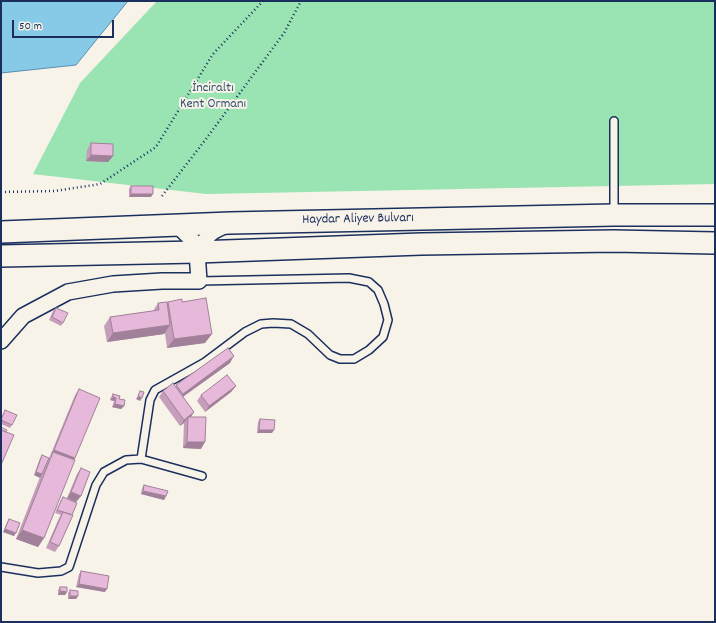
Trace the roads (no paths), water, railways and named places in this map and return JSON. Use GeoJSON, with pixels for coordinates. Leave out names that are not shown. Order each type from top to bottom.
{"type":"FeatureCollection","features":[{"type":"Feature","properties":{"kind":"main road","name":"Haydar Aliyev Bulvarı"},"geometry":{"type":"LineString","coordinates":[[1,232],[230,223],[614,215],[715,215]]}},
{"type":"Feature","properties":{"kind":"main road"},"geometry":{"type":"LineString","coordinates":[[613,242],[614,215]]}},
{"type":"Feature","properties":{"kind":"main road","name":"Haydar Aliyev Bulvarı"},"geometry":{"type":"LineString","coordinates":[[1,256],[198,252],[420,244],[613,242],[715,243]]}},
{"type":"Feature","properties":{"kind":"street"},"geometry":{"type":"LineString","coordinates":[[198,252],[209,235],[230,223]]}},
{"type":"Feature","properties":{"kind":"street"},"geometry":{"type":"LineString","coordinates":[[1,341],[23,316],[68,292],[113,284],[162,281],[198,281],[198,252],[195,243],[181,229],[172,225]]}},
{"type":"Feature","properties":{"kind":"lane"},"geometry":{"type":"LineString","coordinates":[[614,121],[614,215]]}},
{"type":"Feature","properties":{"kind":"lane"},"geometry":{"type":"LineString","coordinates":[[140,459],[150,400],[155,390],[205,362],[245,332],[261,324],[291,324],[308,334],[330,355],[340,359],[354,358],[369,350],[383,337],[388,320],[384,304],[378,290],[369,282],[349,278],[198,281]]}},
{"type":"Feature","properties":{"kind":"lane"},"geometry":{"type":"LineString","coordinates":[[1,567],[38,573],[62,571],[69,567],[96,485],[104,472],[126,460],[140,459],[202,476]]}},
{"type":"Feature","properties":{"kind":"water"},"geometry":{"type":"Polygon","coordinates":[[[1,1],[128,1],[76,65],[1,73],[1,1]]]}},
{"type":"Feature","properties":{"kind":"park label","name":"İnciraltı Kent Ormanı"},"geometry":{"type":"Point","coordinates":[213,98]}}]}
